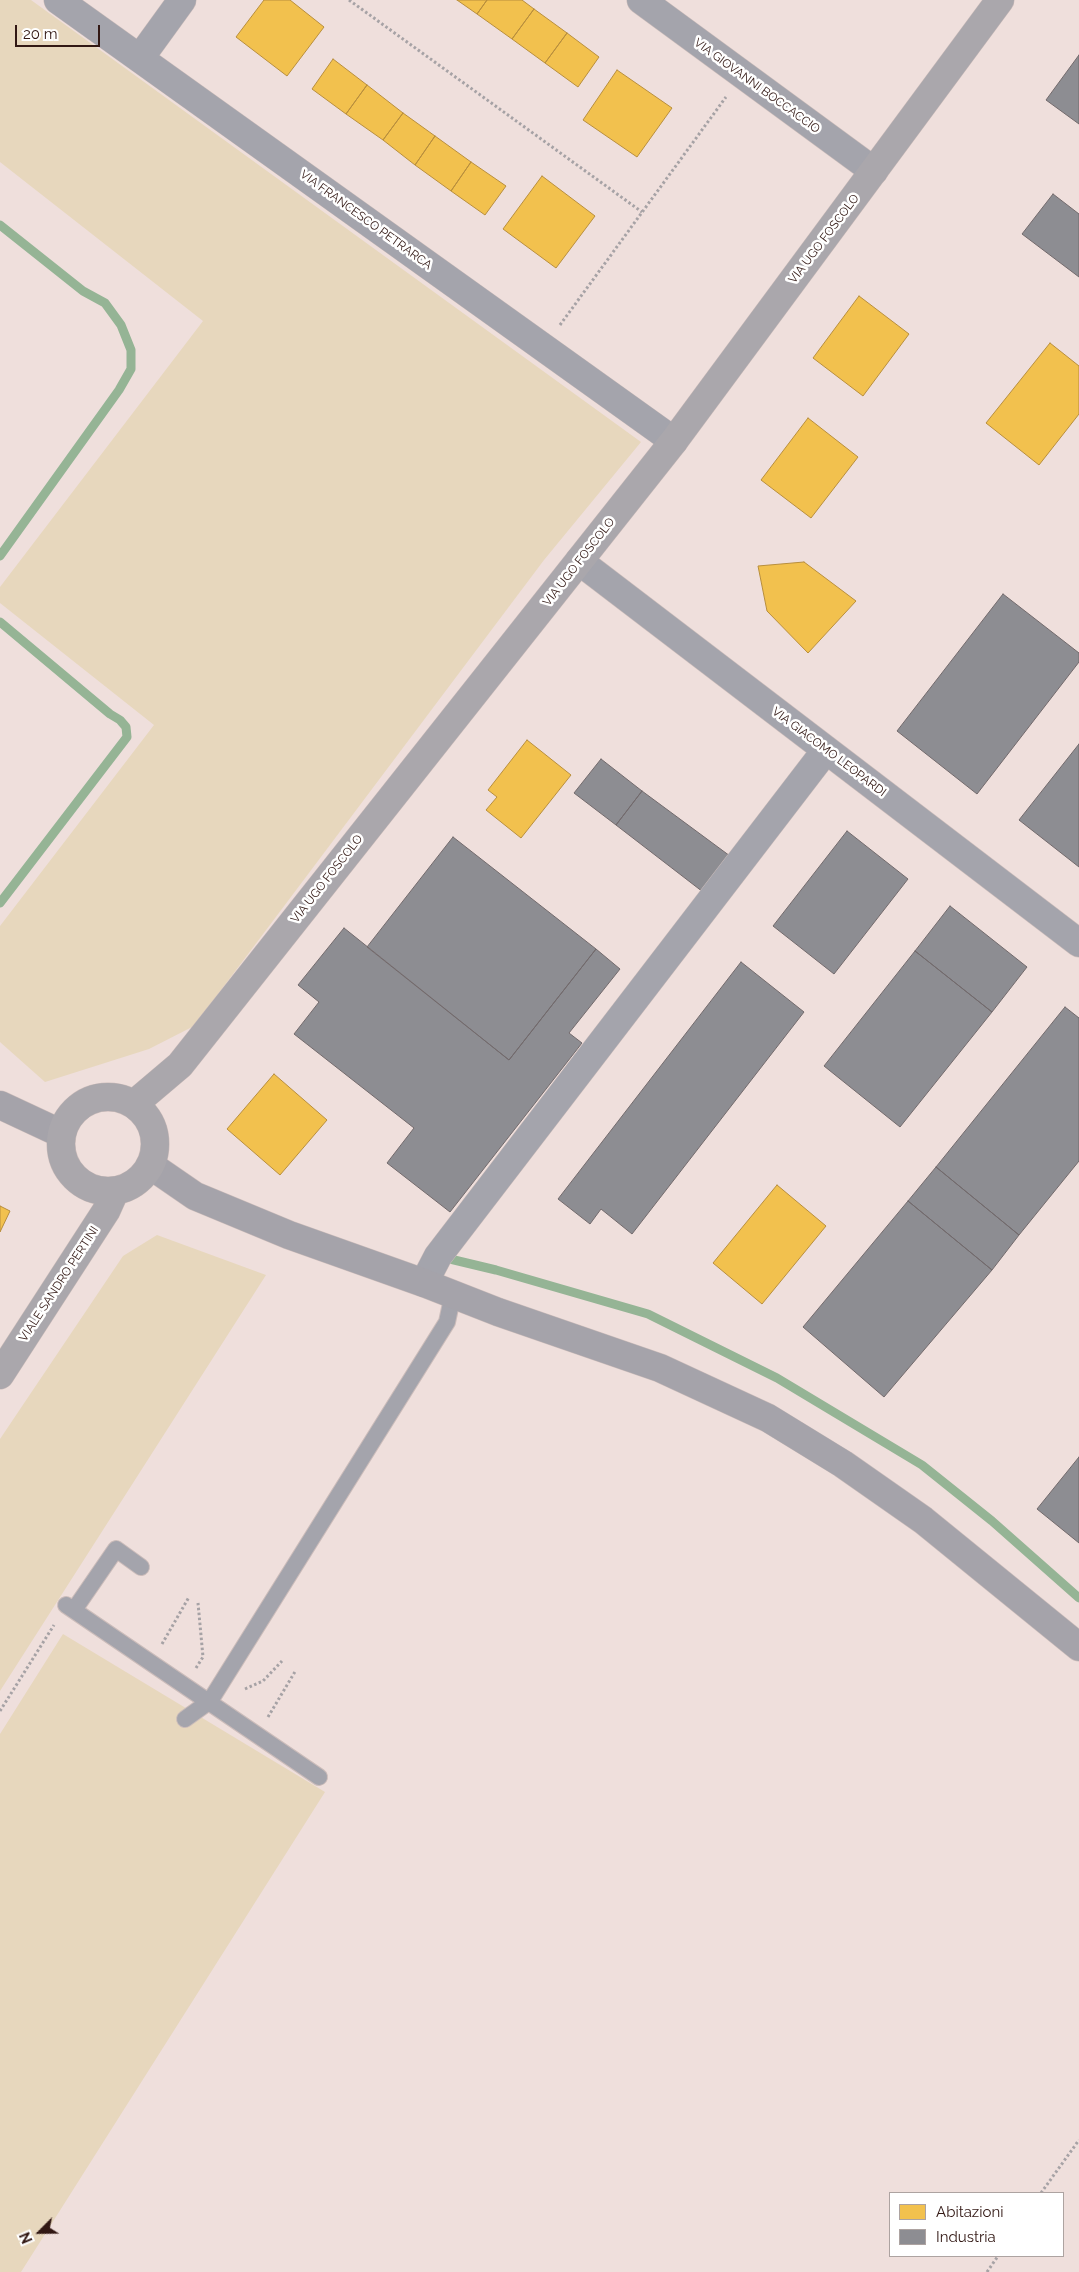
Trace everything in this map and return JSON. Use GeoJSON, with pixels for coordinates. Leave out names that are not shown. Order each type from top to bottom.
{"type":"FeatureCollection","features":[{"type":"Feature","properties":{"kind":"main road","name":"VIA UGO FOSCOLO"},"geometry":{"type":"LineString","coordinates":[[134,1104],[180,1065],[674,441],[1000,0]]}},
{"type":"Feature","properties":{"kind":"main road"},"geometry":{"type":"LineString","coordinates":[[102,1096],[118,1097],[134,1104],[147,1117],[154,1133],[155,1149],[150,1165],[143,1175],[130,1186],[115,1191],[98,1190],[83,1184],[68,1170],[62,1154],[60,1134],[73,1111],[86,1101],[102,1096]]}},
{"type":"Feature","properties":{"kind":"main road","name":"VIALE SANDRO PERTINI"},"geometry":{"type":"LineString","coordinates":[[0,1375],[106,1211],[115,1191]]}},
{"type":"Feature","properties":{"kind":"street","name":"VIA FRANCESCO PETRARCA"},"geometry":{"type":"LineString","coordinates":[[58,0],[674,441]]}},
{"type":"Feature","properties":{"kind":"street"},"geometry":{"type":"LineString","coordinates":[[140,58],[182,0]]}},
{"type":"Feature","properties":{"kind":"street","name":"VIA GIOVANNI BOCCACCIO"},"geometry":{"type":"LineString","coordinates":[[641,0],[874,171]]}},
{"type":"Feature","properties":{"kind":"street","name":"VIA GIACOMO LEOPARDI"},"geometry":{"type":"LineString","coordinates":[[579,561],[1079,943]]}},
{"type":"Feature","properties":{"kind":"street"},"geometry":{"type":"LineString","coordinates":[[424,1282],[438,1256],[826,750]]}},
{"type":"Feature","properties":{"kind":"street"},"geometry":{"type":"LineString","coordinates":[[0,1105],[60,1134]]}},
{"type":"Feature","properties":{"kind":"street"},"geometry":{"type":"LineString","coordinates":[[150,1165],[195,1196],[288,1236],[424,1282],[498,1312],[660,1368],[768,1418],[843,1464],[923,1520],[1079,1647]]}},
{"type":"Feature","properties":{"kind":"lane"},"geometry":{"type":"LineString","coordinates":[[185,1719],[210,1701],[447,1322],[453,1294]]}},
{"type":"Feature","properties":{"kind":"lane"},"geometry":{"type":"LineString","coordinates":[[141,1566],[116,1549],[70,1608],[210,1701],[319,1777]]}},
{"type":"Feature","properties":{"kind":"path"},"geometry":{"type":"LineString","coordinates":[[349,0],[642,212]]}},
{"type":"Feature","properties":{"kind":"path"},"geometry":{"type":"LineString","coordinates":[[544,347],[742,75]]}},
{"type":"Feature","properties":{"kind":"path"},"geometry":{"type":"LineString","coordinates":[[152,1662],[189,1597]]}},
{"type":"Feature","properties":{"kind":"path"},"geometry":{"type":"LineString","coordinates":[[198,1603],[203,1657]]}},
{"type":"Feature","properties":{"kind":"path"},"geometry":{"type":"LineString","coordinates":[[0,1711],[70,1608]]}},
{"type":"Feature","properties":{"kind":"path"},"geometry":{"type":"LineString","coordinates":[[243,1690],[263,1681],[282,1661]]}},
{"type":"Feature","properties":{"kind":"path"},"geometry":{"type":"LineString","coordinates":[[257,1734],[296,1670]]}},
{"type":"Feature","properties":{"kind":"path"},"geometry":{"type":"LineString","coordinates":[[1043,2192],[1079,2140]]}},
{"type":"Feature","properties":{"kind":"path"},"geometry":{"type":"LineString","coordinates":[[987,2272],[997,2257]]}},
{"type":"Feature","properties":{"kind":"shaded area"},"geometry":{"type":"Polygon","coordinates":[[[0,0],[31,0],[641,442],[544,560],[194,1026],[149,1049],[45,1082],[0,1042],[0,926],[154,725],[0,603],[0,587],[203,321],[0,162],[0,0]]]}},
{"type":"Feature","properties":{"kind":"shaded area"},"geometry":{"type":"Polygon","coordinates":[[[157,1235],[266,1275],[0,1691],[0,1439],[123,1256],[157,1235]]]}},
{"type":"Feature","properties":{"kind":"shaded area"},"geometry":{"type":"Polygon","coordinates":[[[63,1634],[325,1792],[21,2272],[0,2272],[0,1734],[63,1634]]]}},
{"type":"Feature","properties":{"kind":"building: Abitazioni"},"geometry":{"type":"Polygon","coordinates":[[[264,0],[290,0],[324,27],[287,76],[236,37],[264,0]]]}},
{"type":"Feature","properties":{"kind":"building: Abitazioni"},"geometry":{"type":"Polygon","coordinates":[[[457,0],[487,0],[477,14],[457,0]]]}},
{"type":"Feature","properties":{"kind":"building: Abitazioni"},"geometry":{"type":"Polygon","coordinates":[[[487,0],[522,0],[534,9],[512,39],[477,14],[487,0]]]}},
{"type":"Feature","properties":{"kind":"building: Abitazioni"},"geometry":{"type":"Polygon","coordinates":[[[534,9],[567,33],[545,63],[512,39],[534,9]]]}},
{"type":"Feature","properties":{"kind":"building: Abitazioni"},"geometry":{"type":"Polygon","coordinates":[[[567,33],[599,57],[578,87],[545,63],[567,33]]]}},
{"type":"Feature","properties":{"kind":"building: Abitazioni"},"geometry":{"type":"Polygon","coordinates":[[[333,59],[367,85],[346,114],[312,89],[333,59]]]}},
{"type":"Feature","properties":{"kind":"building: Abitazioni"},"geometry":{"type":"Polygon","coordinates":[[[617,70],[672,108],[637,157],[583,120],[617,70]]]}},
{"type":"Feature","properties":{"kind":"building: Abitazioni"},"geometry":{"type":"Polygon","coordinates":[[[367,85],[403,113],[383,140],[346,114],[367,85]]]}},
{"type":"Feature","properties":{"kind":"building: Abitazioni"},"geometry":{"type":"Polygon","coordinates":[[[403,113],[435,136],[415,165],[383,140],[403,113]]]}},
{"type":"Feature","properties":{"kind":"building: Abitazioni"},"geometry":{"type":"Polygon","coordinates":[[[435,136],[471,162],[451,191],[415,165],[435,136]]]}},
{"type":"Feature","properties":{"kind":"building: Abitazioni"},"geometry":{"type":"Polygon","coordinates":[[[471,162],[506,186],[485,215],[451,191],[471,162]]]}},
{"type":"Feature","properties":{"kind":"building: Abitazioni"},"geometry":{"type":"Polygon","coordinates":[[[542,176],[595,216],[556,268],[503,229],[542,176]]]}},
{"type":"Feature","properties":{"kind":"building: Abitazioni"},"geometry":{"type":"Polygon","coordinates":[[[859,296],[909,334],[863,396],[813,358],[859,296]]]}},
{"type":"Feature","properties":{"kind":"building: Abitazioni"},"geometry":{"type":"Polygon","coordinates":[[[1050,343],[1079,366],[1079,414],[1039,465],[986,423],[1050,343]]]}},
{"type":"Feature","properties":{"kind":"building: Abitazioni"},"geometry":{"type":"Polygon","coordinates":[[[808,418],[858,457],[811,518],[761,480],[808,418]]]}},
{"type":"Feature","properties":{"kind":"building: Abitazioni"},"geometry":{"type":"Polygon","coordinates":[[[804,562],[856,601],[808,653],[767,611],[758,566],[804,562]]]}},
{"type":"Feature","properties":{"kind":"building: Abitazioni"},"geometry":{"type":"Polygon","coordinates":[[[527,740],[571,775],[521,838],[486,810],[497,797],[488,790],[527,740]]]}},
{"type":"Feature","properties":{"kind":"building: Abitazioni"},"geometry":{"type":"Polygon","coordinates":[[[274,1074],[327,1120],[280,1175],[227,1129],[274,1074]]]}},
{"type":"Feature","properties":{"kind":"building: Abitazioni"},"geometry":{"type":"Polygon","coordinates":[[[777,1185],[826,1226],[762,1304],[713,1263],[777,1185]]]}},
{"type":"Feature","properties":{"kind":"building: Abitazioni"},"geometry":{"type":"Polygon","coordinates":[[[0,1206],[10,1211],[0,1232],[0,1206]]]}},
{"type":"Feature","properties":{"kind":"building: Industria"},"geometry":{"type":"Polygon","coordinates":[[[1079,55],[1079,124],[1046,100],[1079,55]]]}},
{"type":"Feature","properties":{"kind":"building: Industria"},"geometry":{"type":"Polygon","coordinates":[[[1053,194],[1079,214],[1079,277],[1022,234],[1053,194]]]}},
{"type":"Feature","properties":{"kind":"building: Industria"},"geometry":{"type":"Polygon","coordinates":[[[1003,594],[1079,653],[1079,662],[977,794],[897,731],[1003,594]]]}},
{"type":"Feature","properties":{"kind":"building: Industria"},"geometry":{"type":"Polygon","coordinates":[[[1079,744],[1079,867],[1019,820],[1079,744]]]}},
{"type":"Feature","properties":{"kind":"building: Industria"},"geometry":{"type":"Polygon","coordinates":[[[601,759],[642,791],[616,825],[574,793],[601,759]]]}},
{"type":"Feature","properties":{"kind":"building: Industria"},"geometry":{"type":"Polygon","coordinates":[[[642,791],[730,856],[703,892],[616,825],[642,791]]]}},
{"type":"Feature","properties":{"kind":"building: Industria"},"geometry":{"type":"Polygon","coordinates":[[[847,831],[908,879],[834,974],[773,926],[847,831]]]}},
{"type":"Feature","properties":{"kind":"building: Industria"},"geometry":{"type":"Polygon","coordinates":[[[453,837],[596,949],[509,1060],[367,947],[453,837]]]}},
{"type":"Feature","properties":{"kind":"building: Industria"},"geometry":{"type":"Polygon","coordinates":[[[950,906],[1027,967],[992,1012],[915,951],[950,906]]]}},
{"type":"Feature","properties":{"kind":"building: Industria"},"geometry":{"type":"Polygon","coordinates":[[[344,928],[509,1060],[596,949],[620,969],[569,1033],[582,1043],[450,1212],[387,1163],[414,1128],[294,1034],[319,1002],[298,985],[344,928]]]}},
{"type":"Feature","properties":{"kind":"building: Industria"},"geometry":{"type":"Polygon","coordinates":[[[915,951],[992,1012],[900,1127],[824,1066],[915,951]]]}},
{"type":"Feature","properties":{"kind":"building: Industria"},"geometry":{"type":"Polygon","coordinates":[[[741,962],[804,1012],[632,1234],[601,1209],[590,1224],[558,1199],[741,962]]]}},
{"type":"Feature","properties":{"kind":"building: Industria"},"geometry":{"type":"Polygon","coordinates":[[[1065,1007],[1079,1018],[1079,1161],[1019,1235],[936,1167],[1065,1007]]]}},
{"type":"Feature","properties":{"kind":"building: Industria"},"geometry":{"type":"Polygon","coordinates":[[[936,1167],[1019,1235],[992,1270],[908,1201],[936,1167]]]}},
{"type":"Feature","properties":{"kind":"building: Industria"},"geometry":{"type":"Polygon","coordinates":[[[908,1201],[992,1270],[884,1397],[803,1327],[908,1201]]]}},
{"type":"Feature","properties":{"kind":"building: Industria"},"geometry":{"type":"Polygon","coordinates":[[[1079,1457],[1079,1543],[1037,1509],[1079,1457]]]}},
{"type":"Feature","properties":{"kind":"waterway"},"geometry":{"type":"LineString","coordinates":[[0,225],[83,291],[105,303],[121,325],[131,350],[131,369],[119,390],[0,556]]}},
{"type":"Feature","properties":{"kind":"waterway"},"geometry":{"type":"LineString","coordinates":[[0,622],[110,714],[120,720],[126,727],[127,737],[0,903]]}},
{"type":"Feature","properties":{"kind":"waterway"},"geometry":{"type":"LineString","coordinates":[[450,1259],[496,1270],[648,1314],[777,1378],[922,1465],[992,1521],[1079,1598]]}}]}
